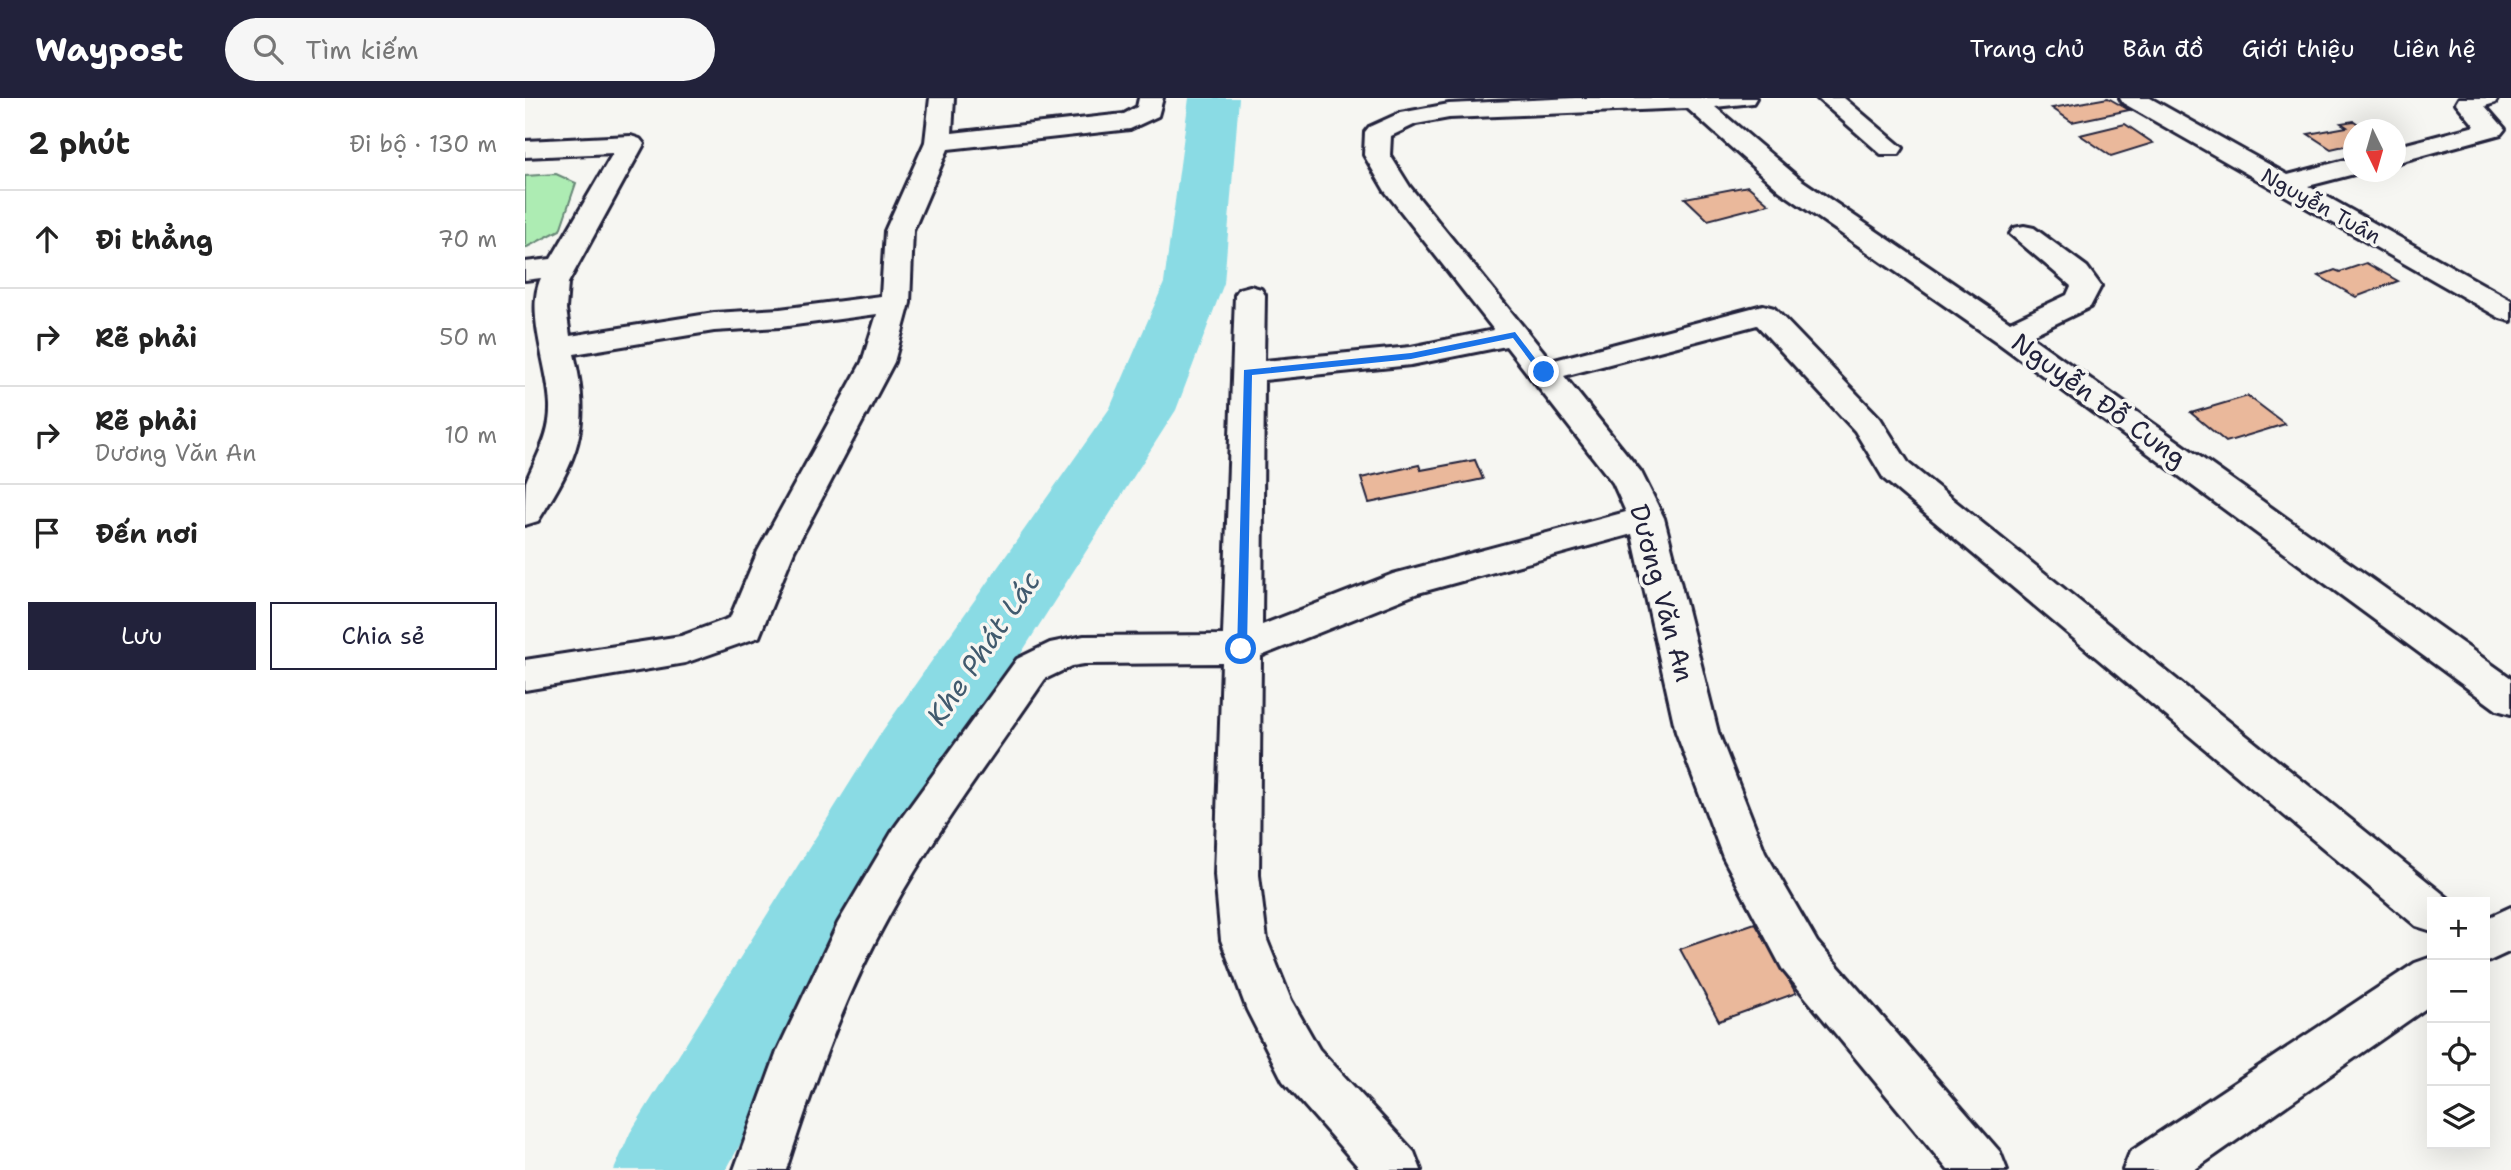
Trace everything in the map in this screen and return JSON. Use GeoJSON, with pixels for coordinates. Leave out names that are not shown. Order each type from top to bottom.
{"type":"FeatureCollection","features":[{"type":"Feature","properties":{"kind":"street"},"geometry":{"type":"LineString","coordinates":[[525,675],[685,649],[745,627],[776,551],[878,362],[895,303],[899,231],[938,142],[942,98]]}},
{"type":"Feature","properties":{"kind":"street"},"geometry":{"type":"LineString","coordinates":[[938,142],[1130,121],[1149,111],[1151,98]]}},
{"type":"Feature","properties":{"kind":"street","name":"Dương Văn An"},"geometry":{"type":"LineString","coordinates":[[1744,98],[1474,103],[1409,118],[1378,132],[1377,155],[1399,191],[1629,480],[1646,518],[1697,732],[1745,857],[1800,956],[1981,1170]]}},
{"type":"Feature","properties":{"kind":"street"},"geometry":{"type":"LineString","coordinates":[[1829,98],[1890,148]]}},
{"type":"Feature","properties":{"kind":"street","name":"Nguyễn Tuân"},"geometry":{"type":"LineString","coordinates":[[2132,98],[2511,312]]}},
{"type":"Feature","properties":{"kind":"street"},"geometry":{"type":"LineString","coordinates":[[2406,152],[2492,129],[2468,103],[2486,98]]}},
{"type":"Feature","properties":{"kind":"street","name":"Nguyễn Đỗ Cung"},"geometry":{"type":"LineString","coordinates":[[1692,100],[1790,185],[2008,335],[2511,699]]}},
{"type":"Feature","properties":{"kind":"street"},"geometry":{"type":"LineString","coordinates":[[525,149],[631,144],[551,289],[555,348],[565,374],[566,426],[543,483],[525,513]]}},
{"type":"Feature","properties":{"kind":"street"},"geometry":{"type":"LineString","coordinates":[[2282,185],[2343,169]]}},
{"type":"Feature","properties":{"kind":"street"},"geometry":{"type":"LineString","coordinates":[[2008,335],[2079,301],[2086,286],[2077,273],[2024,234]]}},
{"type":"Feature","properties":{"kind":"street"},"geometry":{"type":"LineString","coordinates":[[525,271],[561,267]]}},
{"type":"Feature","properties":{"kind":"street"},"geometry":{"type":"LineString","coordinates":[[1250,295],[1237,875],[1244,940],[1271,1010],[1301,1065],[1395,1170]]}},
{"type":"Feature","properties":{"kind":"street"},"geometry":{"type":"LineString","coordinates":[[555,348],[714,322],[780,318],[895,303]]}},
{"type":"Feature","properties":{"kind":"street"},"geometry":{"type":"LineString","coordinates":[[1544,372],[1763,314],[1868,425],[1896,471],[2427,908]]}},
{"type":"Feature","properties":{"kind":"street"},"geometry":{"type":"LineString","coordinates":[[1248,372],[1411,356],[1515,335]]}},
{"type":"Feature","properties":{"kind":"street"},"geometry":{"type":"LineString","coordinates":[[760,1170],[774,1125],[835,977],[895,866],[1031,669],[1064,653],[1084,650],[1241,649],[1406,583],[1646,518]]}},
{"type":"Feature","properties":{"kind":"street"},"geometry":{"type":"LineString","coordinates":[[2490,940],[2511,927]]}},
{"type":"Feature","properties":{"kind":"street"},"geometry":{"type":"LineString","coordinates":[[2149,1170],[2427,981]]}},
{"type":"Feature","properties":{"kind":"green space"},"geometry":{"type":"Polygon","coordinates":[[[556,174],[576,183],[560,230],[525,248],[525,176],[556,174]]]}},
{"type":"Feature","properties":{"kind":"building"},"geometry":{"type":"Polygon","coordinates":[[[2108,98],[2129,110],[2072,122],[2052,108],[2108,98]]]}},
{"type":"Feature","properties":{"kind":"building"},"geometry":{"type":"Polygon","coordinates":[[[2125,124],[2153,143],[2111,156],[2080,135],[2125,124]]]}},
{"type":"Feature","properties":{"kind":"building"},"geometry":{"type":"Polygon","coordinates":[[[2343,128],[2343,146],[2331,149],[2308,134],[2343,128]]]}},
{"type":"Feature","properties":{"kind":"building"},"geometry":{"type":"Polygon","coordinates":[[[1748,186],[1769,204],[1708,220],[1685,198],[1748,186]]]}},
{"type":"Feature","properties":{"kind":"building"},"geometry":{"type":"Polygon","coordinates":[[[2366,263],[2398,281],[2356,297],[2319,276],[2335,270],[2340,272],[2366,263]]]}},
{"type":"Feature","properties":{"kind":"building"},"geometry":{"type":"Polygon","coordinates":[[[2248,396],[2285,424],[2226,442],[2191,413],[2248,396]]]}},
{"type":"Feature","properties":{"kind":"building"},"geometry":{"type":"Polygon","coordinates":[[[1475,460],[1483,479],[1369,503],[1361,478],[1419,465],[1421,470],[1475,460]]]}},
{"type":"Feature","properties":{"kind":"building"},"geometry":{"type":"Polygon","coordinates":[[[1755,923],[1796,993],[1719,1021],[1680,949],[1755,923]]]}},
{"type":"Feature","properties":{"kind":"waterway","name":"Khe Phát Lác"},"geometry":{"type":"LineString","coordinates":[[668,1170],[913,753],[1143,410],[1194,283],[1214,98]]}},
{"type":"Feature","properties":{"kind":"route"},"geometry":{"type":"LineString","coordinates":[[1241,649],[1248,372],[1411,356],[1515,335],[1544,372]]}}]}
